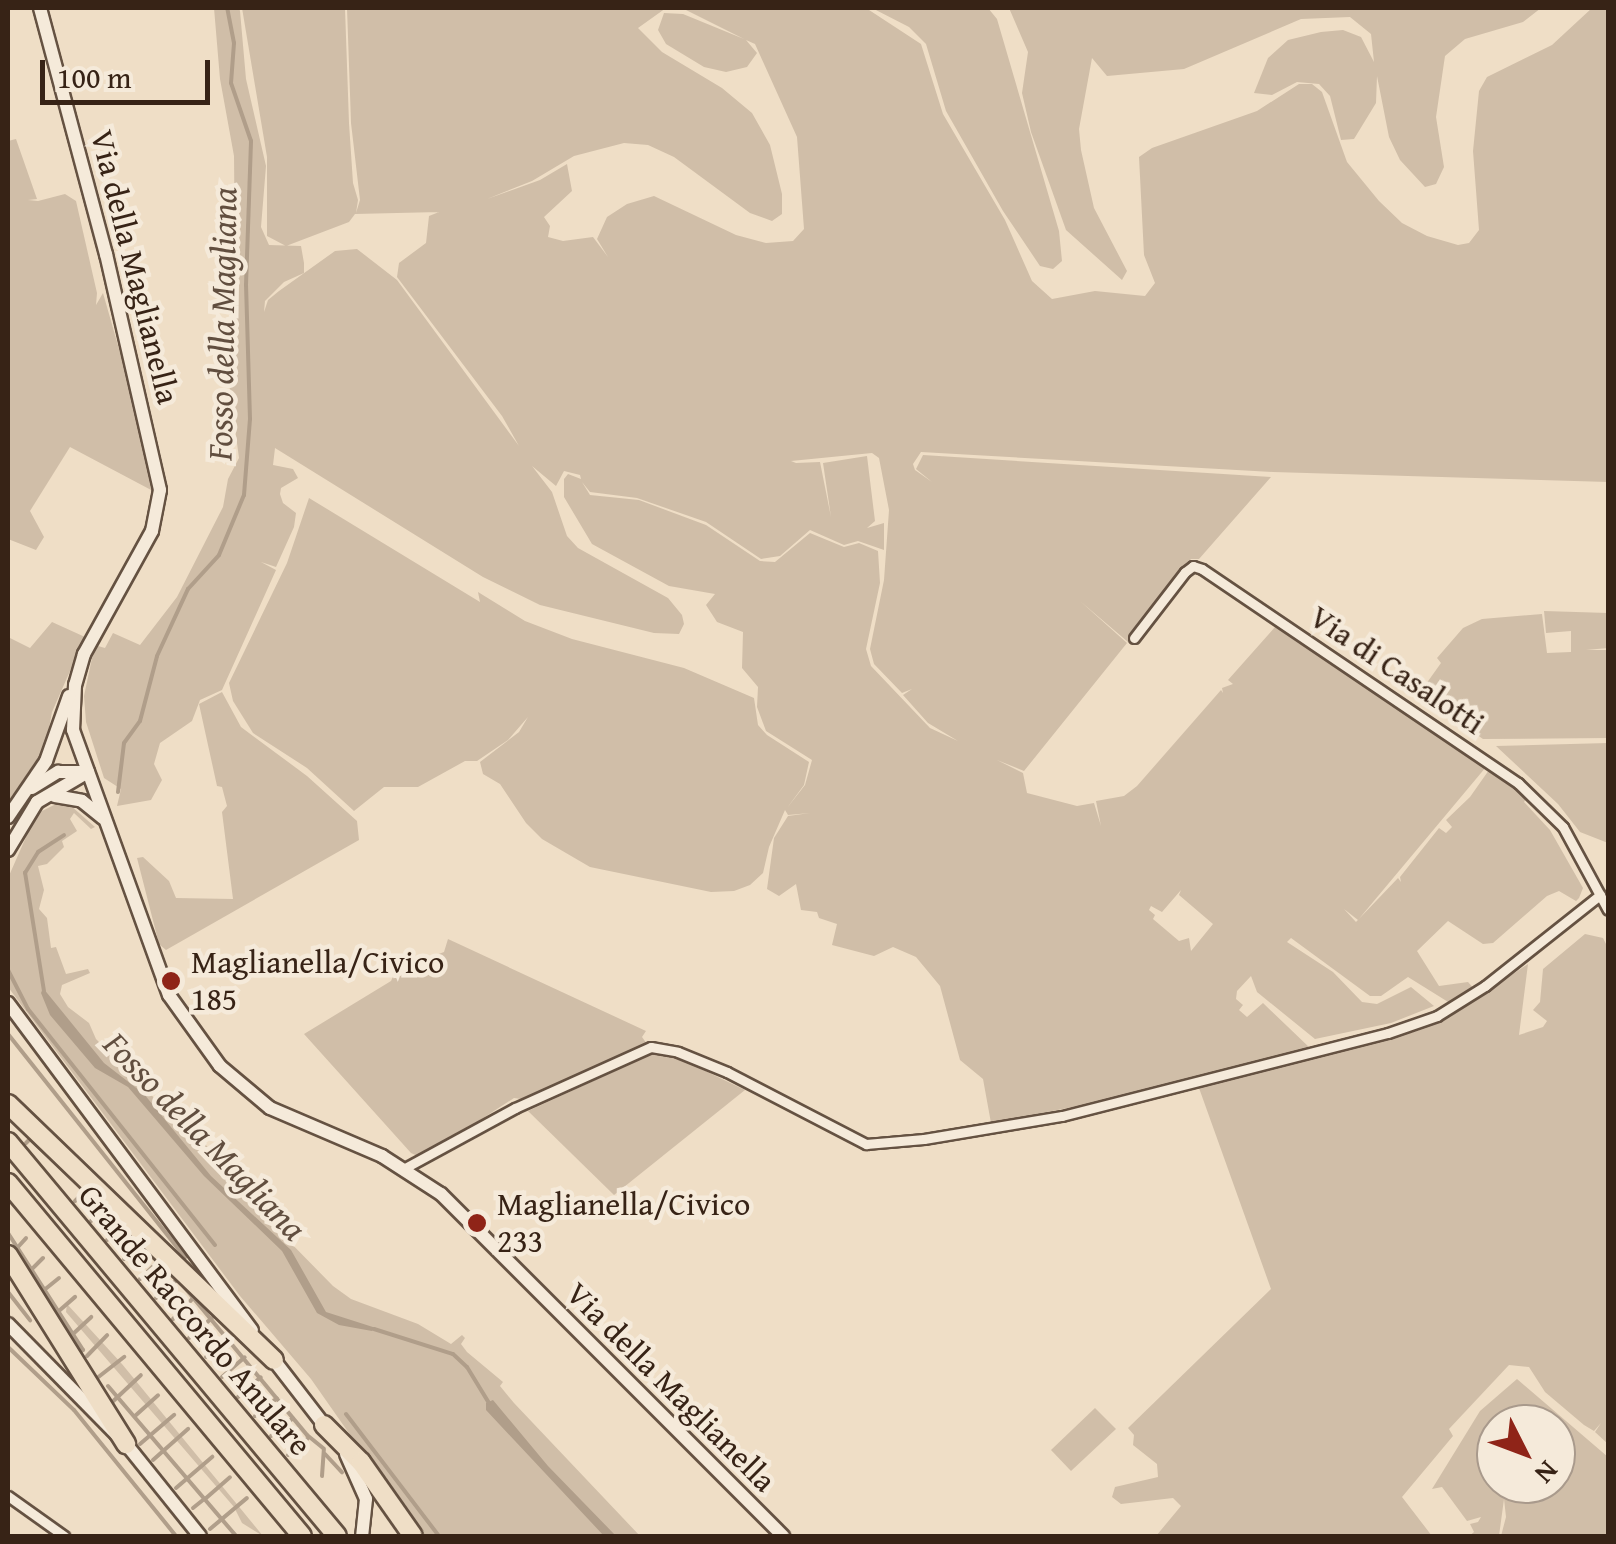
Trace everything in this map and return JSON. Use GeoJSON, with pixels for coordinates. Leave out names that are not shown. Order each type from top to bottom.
{"type":"FeatureCollection","features":[{"type":"Feature","properties":{"kind":"highway"},"geometry":{"type":"LineString","coordinates":[[8,1104],[274,1360]]}},
{"type":"Feature","properties":{"kind":"highway","name":"Grande Raccordo Anulare"},"geometry":{"type":"LineString","coordinates":[[8,1142],[336,1536]]}},
{"type":"Feature","properties":{"kind":"highway","name":"Grande Raccordo Anulare"},"geometry":{"type":"LineString","coordinates":[[8,1183],[302,1536]]}},
{"type":"Feature","properties":{"kind":"highway"},"geometry":{"type":"LineString","coordinates":[[8,1254],[126,1444]]}},
{"type":"Feature","properties":{"kind":"highway"},"geometry":{"type":"LineString","coordinates":[[324,1424],[361,1462],[413,1536]]}},
{"type":"Feature","properties":{"kind":"main road","name":"Via della Maglianella"},"geometry":{"type":"LineString","coordinates":[[40,8],[106,254],[160,490],[152,531],[91,638],[74,685],[73,730],[161,979],[204,1047],[270,1108],[405,1168],[440,1194],[783,1536]]}},
{"type":"Feature","properties":{"kind":"main road"},"geometry":{"type":"LineString","coordinates":[[8,817],[46,761],[74,685]]}},
{"type":"Feature","properties":{"kind":"main road"},"geometry":{"type":"LineString","coordinates":[[30,789],[58,772],[88,772]]}},
{"type":"Feature","properties":{"kind":"main road"},"geometry":{"type":"LineString","coordinates":[[8,850],[22,822],[42,798],[72,786],[88,772]]}},
{"type":"Feature","properties":{"kind":"main road"},"geometry":{"type":"LineString","coordinates":[[42,798],[67,796],[82,801],[108,823]]}},
{"type":"Feature","properties":{"kind":"main road"},"geometry":{"type":"LineString","coordinates":[[8,1003],[324,1424],[363,1488],[366,1511],[362,1536]]}},
{"type":"Feature","properties":{"kind":"main road"},"geometry":{"type":"LineString","coordinates":[[8,1012],[24,1028]]}},
{"type":"Feature","properties":{"kind":"main road"},"geometry":{"type":"LineString","coordinates":[[8,1326],[126,1444],[200,1536]]}},
{"type":"Feature","properties":{"kind":"street","name":"Via di Casalotti"},"geometry":{"type":"LineString","coordinates":[[1134,638],[1185,572],[1193,566],[1202,569],[1518,783],[1562,827],[1608,910]]}},
{"type":"Feature","properties":{"kind":"street"},"geometry":{"type":"LineString","coordinates":[[405,1168],[515,1108],[634,1052],[656,1047],[727,1072],[866,1144],[924,1139],[1062,1116],[1388,1033],[1437,1016],[1485,986],[1600,895]]}},
{"type":"Feature","properties":{"kind":"street"},"geometry":{"type":"LineString","coordinates":[[8,1496],[64,1536]]}},
{"type":"Feature","properties":{"kind":"shaded area"},"geometry":{"type":"Polygon","coordinates":[[[214,8],[239,8],[246,79],[266,166],[261,227],[269,245],[285,246],[267,236],[267,157],[242,8],[345,8],[353,183],[358,200],[356,213],[360,200],[351,123],[347,8],[666,8],[638,28],[662,52],[722,88],[752,113],[770,145],[782,194],[782,214],[772,221],[750,213],[674,157],[648,145],[624,143],[574,156],[532,181],[487,199],[540,180],[567,164],[572,191],[544,217],[550,226],[548,237],[563,241],[593,237],[608,257],[597,239],[607,217],[627,204],[654,196],[736,235],[766,243],[793,241],[804,229],[797,137],[755,44],[746,40],[757,53],[747,67],[726,72],[704,67],[666,44],[658,30],[664,13],[683,14],[744,39],[682,8],[866,8],[921,44],[943,114],[1005,220],[1032,281],[1052,299],[1095,291],[1145,296],[1155,283],[1144,255],[1139,157],[1152,148],[1257,111],[1299,84],[1312,84],[1322,92],[1347,162],[1402,223],[1427,236],[1458,245],[1469,243],[1479,230],[1473,151],[1479,91],[1487,77],[1552,45],[1592,8],[1608,8],[1608,482],[1273,472],[921,452],[913,464],[915,470],[932,482],[916,469],[923,455],[1271,477],[1199,559],[1191,559],[1129,634],[1128,642],[1080,601],[1127,643],[1024,771],[997,760],[1023,773],[1027,793],[1077,806],[1094,803],[1101,826],[1096,801],[1124,796],[1137,786],[1221,690],[1223,693],[1222,688],[1233,684],[1228,680],[1275,627],[1486,767],[1359,919],[1398,878],[1401,882],[1400,877],[1439,828],[1446,833],[1452,827],[1446,820],[1470,797],[1489,770],[1527,798],[1524,802],[1550,830],[1583,888],[1579,898],[1576,901],[1559,891],[1547,896],[1493,943],[1483,944],[1448,921],[1417,951],[1439,986],[1468,982],[1476,991],[1453,1005],[1408,977],[1381,996],[1370,996],[1291,938],[1287,942],[1333,972],[1362,1002],[1377,1004],[1411,987],[1434,1006],[1391,1023],[1315,1039],[1257,992],[1251,976],[1237,991],[1236,999],[1243,1005],[1239,1010],[1247,1017],[1263,1003],[1311,1049],[1114,1099],[991,1123],[983,1079],[960,1060],[940,986],[916,957],[893,947],[874,956],[832,945],[837,924],[819,918],[817,912],[801,910],[796,884],[779,896],[767,889],[774,838],[788,816],[810,813],[788,815],[785,810],[769,847],[763,873],[750,885],[734,891],[711,892],[590,867],[542,839],[526,823],[500,784],[483,774],[480,762],[519,732],[528,717],[508,740],[477,761],[465,761],[418,787],[384,787],[354,811],[307,768],[253,733],[233,701],[229,683],[287,563],[309,498],[480,602],[478,592],[525,621],[572,639],[684,668],[754,698],[758,725],[767,735],[809,762],[804,785],[787,808],[805,785],[812,760],[766,731],[757,707],[758,687],[742,668],[743,632],[717,622],[706,605],[715,594],[669,586],[592,544],[564,497],[564,479],[568,474],[581,479],[580,475],[564,471],[556,486],[532,466],[552,492],[567,536],[578,548],[668,598],[682,615],[684,624],[679,634],[654,633],[540,605],[483,577],[275,448],[273,465],[293,469],[298,478],[281,488],[280,494],[283,503],[296,513],[294,527],[276,567],[261,562],[276,570],[222,690],[200,700],[192,721],[160,743],[154,764],[162,780],[151,800],[117,806],[121,789],[104,778],[86,722],[84,696],[92,658],[98,646],[105,648],[113,633],[140,645],[177,597],[223,507],[228,479],[239,458],[227,368],[236,365],[234,156],[220,79],[214,8]],[[439,212],[355,214],[349,222],[287,246],[301,246],[304,273],[284,282],[265,301],[264,312],[268,300],[335,251],[357,249],[397,280],[519,446],[502,416],[397,277],[399,263],[426,243],[429,216],[439,212]],[[872,453],[791,461],[820,462],[831,517],[823,463],[867,456],[875,521],[867,528],[884,523],[884,550],[858,541],[844,545],[810,530],[780,556],[761,559],[706,522],[637,498],[590,492],[582,482],[590,495],[639,500],[706,525],[760,561],[775,562],[810,533],[844,547],[859,543],[878,551],[880,583],[866,649],[871,666],[930,728],[958,741],[928,723],[903,695],[912,689],[902,693],[874,664],[870,649],[884,580],[889,510],[879,458],[872,453]],[[1181,890],[1162,912],[1151,906],[1149,910],[1155,915],[1153,919],[1179,941],[1189,938],[1191,951],[1213,924],[1179,895],[1181,890]]]}},
{"type":"Feature","properties":{"kind":"shaded area"},"geometry":{"type":"Polygon","coordinates":[[[872,8],[988,8],[997,19],[1059,231],[1062,261],[1053,269],[1040,266],[1003,211],[946,111],[926,44],[909,27],[872,8]]]}},
{"type":"Feature","properties":{"kind":"shaded area"},"geometry":{"type":"Polygon","coordinates":[[[1009,8],[1541,8],[1523,22],[1465,39],[1445,56],[1436,117],[1444,167],[1436,184],[1425,187],[1400,160],[1389,137],[1377,76],[1376,103],[1354,139],[1341,140],[1330,96],[1319,84],[1297,82],[1272,95],[1254,93],[1268,58],[1288,40],[1343,30],[1361,37],[1374,62],[1371,34],[1350,17],[1301,19],[1184,69],[1107,76],[1092,58],[1079,129],[1081,150],[1094,208],[1127,271],[1122,280],[1066,230],[1031,132],[1022,93],[1028,52],[1009,8]]]}},
{"type":"Feature","properties":{"kind":"shaded area"},"geometry":{"type":"Polygon","coordinates":[[[16,139],[37,199],[28,200],[38,201],[65,194],[76,201],[97,293],[96,305],[103,293],[145,440],[153,491],[70,447],[30,511],[44,537],[36,550],[8,539],[8,141],[16,139]]]}},
{"type":"Feature","properties":{"kind":"shaded area"},"geometry":{"type":"Polygon","coordinates":[[[1544,611],[1608,613],[1608,648],[1586,650],[1608,650],[1608,738],[1483,739],[1423,698],[1421,691],[1441,663],[1437,658],[1463,628],[1482,619],[1542,614],[1547,653],[1571,652],[1571,631],[1546,633],[1544,611]]]}},
{"type":"Feature","properties":{"kind":"shaded area"},"geometry":{"type":"Polygon","coordinates":[[[52,622],[85,637],[52,712],[44,755],[8,805],[8,637],[30,648],[52,622]]]}},
{"type":"Feature","properties":{"kind":"shaded area"},"geometry":{"type":"Polygon","coordinates":[[[222,692],[241,727],[307,776],[357,821],[359,840],[166,950],[159,944],[137,858],[143,857],[169,881],[176,898],[233,899],[222,812],[227,806],[222,787],[217,786],[199,704],[222,692]]]}},
{"type":"Feature","properties":{"kind":"shaded area"},"geometry":{"type":"Polygon","coordinates":[[[1608,743],[1608,843],[1580,832],[1558,804],[1496,746],[1608,743]]]}},
{"type":"Feature","properties":{"kind":"shaded area"},"geometry":{"type":"Polygon","coordinates":[[[58,803],[70,805],[95,827],[91,829],[74,813],[70,819],[77,831],[62,841],[64,847],[47,864],[38,866],[44,890],[39,909],[47,918],[51,948],[56,947],[66,974],[88,969],[90,973],[62,985],[60,994],[68,1007],[89,1023],[96,1039],[167,1111],[194,1132],[234,1176],[230,1181],[333,1286],[351,1299],[418,1324],[451,1344],[462,1335],[465,1338],[461,1344],[467,1352],[503,1382],[500,1386],[514,1403],[640,1536],[421,1536],[311,1379],[240,1296],[8,987],[8,878],[30,828],[42,811],[58,803]]]}},
{"type":"Feature","properties":{"kind":"shaded area"},"geometry":{"type":"Polygon","coordinates":[[[1585,934],[1603,938],[1608,948],[1608,1444],[1595,1432],[1601,1423],[1594,1431],[1584,1425],[1576,1418],[1576,1404],[1559,1404],[1545,1392],[1529,1367],[1509,1365],[1449,1429],[1453,1436],[1402,1497],[1432,1536],[1156,1536],[1181,1506],[1173,1498],[1121,1504],[1112,1497],[1115,1487],[1158,1477],[1157,1464],[1133,1445],[1134,1435],[1128,1428],[1271,1289],[1199,1088],[1417,1031],[1449,1017],[1528,964],[1519,1035],[1543,1027],[1547,1021],[1533,1010],[1540,1002],[1543,969],[1585,934]]]}},
{"type":"Feature","properties":{"kind":"shaded area"},"geometry":{"type":"Polygon","coordinates":[[[448,939],[646,1031],[642,1037],[647,1044],[528,1100],[514,1098],[422,1158],[411,1153],[304,1034],[391,981],[396,970],[444,952],[448,939]]]}},
{"type":"Feature","properties":{"kind":"shaded area"},"geometry":{"type":"Polygon","coordinates":[[[43,988],[104,1063],[144,1094],[211,1176],[291,1250],[326,1312],[376,1328],[372,1331],[339,1325],[317,1313],[282,1251],[204,1176],[128,1087],[95,1068],[50,1015],[41,993],[43,988]]]}},
{"type":"Feature","properties":{"kind":"shaded area"},"geometry":{"type":"Polygon","coordinates":[[[652,1054],[672,1055],[745,1090],[614,1195],[528,1111],[652,1054]]]}},
{"type":"Feature","properties":{"kind":"shaded area"},"geometry":{"type":"Polygon","coordinates":[[[67,1304],[122,1364],[263,1536],[242,1523],[234,1507],[66,1312],[67,1304]]]}},
{"type":"Feature","properties":{"kind":"shaded area"},"geometry":{"type":"Polygon","coordinates":[[[1517,1379],[1546,1404],[1488,1404],[1517,1379]]]}},
{"type":"Feature","properties":{"kind":"shaded area"},"geometry":{"type":"Polygon","coordinates":[[[493,1400],[548,1466],[616,1536],[604,1536],[486,1410],[486,1403],[493,1400]]]}},
{"type":"Feature","properties":{"kind":"shaded area"},"geometry":{"type":"Polygon","coordinates":[[[1095,1408],[1116,1429],[1071,1471],[1051,1450],[1095,1408]]]}},
{"type":"Feature","properties":{"kind":"shaded area"},"geometry":{"type":"Polygon","coordinates":[[[1476,1418],[1476,1504],[1503,1504],[1499,1536],[1469,1536],[1474,1532],[1470,1524],[1481,1517],[1467,1521],[1442,1487],[1432,1489],[1476,1418]]]}},
{"type":"Feature","properties":{"kind":"shaded area"},"geometry":{"type":"Polygon","coordinates":[[[1576,1430],[1608,1457],[1608,1536],[1501,1536],[1505,1504],[1576,1504],[1576,1430]]]}},
{"type":"Feature","properties":{"kind":"waterway","name":"Fosso della Magliana"},"geometry":{"type":"LineString","coordinates":[[118,792],[124,743],[140,721],[157,656],[188,589],[219,555],[244,495],[250,419],[246,285],[251,141],[231,83],[234,43],[227,8]]}},
{"type":"Feature","properties":{"kind":"waterway","name":"Fosso della Magliana"},"geometry":{"type":"LineString","coordinates":[[44,991],[25,873],[38,852],[64,835]]}},
{"type":"Feature","properties":{"kind":"waterway"},"geometry":{"type":"LineString","coordinates":[[8,970],[28,1009],[215,1245]]}},
{"type":"Feature","properties":{"kind":"waterway"},"geometry":{"type":"LineString","coordinates":[[8,1034],[185,1257]]}},
{"type":"Feature","properties":{"kind":"waterway"},"geometry":{"type":"LineString","coordinates":[[26,1143],[30,1139],[99,1203]]}},
{"type":"Feature","properties":{"kind":"waterway"},"geometry":{"type":"LineString","coordinates":[[75,1201],[85,1191]]}},
{"type":"Feature","properties":{"kind":"waterway"},"geometry":{"type":"LineString","coordinates":[[91,1221],[104,1209]]}},
{"type":"Feature","properties":{"kind":"waterway"},"geometry":{"type":"LineString","coordinates":[[107,1240],[123,1226]]}},
{"type":"Feature","properties":{"kind":"waterway"},"geometry":{"type":"LineString","coordinates":[[8,1233],[83,1350],[79,1353]]}},
{"type":"Feature","properties":{"kind":"waterway"},"geometry":{"type":"LineString","coordinates":[[18,1247],[26,1238]]}},
{"type":"Feature","properties":{"kind":"waterway"},"geometry":{"type":"LineString","coordinates":[[124,1259],[141,1242]]}},
{"type":"Feature","properties":{"kind":"waterway"},"geometry":{"type":"LineString","coordinates":[[26,1275],[43,1258]]}},
{"type":"Feature","properties":{"kind":"waterway"},"geometry":{"type":"LineString","coordinates":[[140,1279],[160,1260]]}},
{"type":"Feature","properties":{"kind":"waterway"},"geometry":{"type":"LineString","coordinates":[[38,1295],[59,1278]]}},
{"type":"Feature","properties":{"kind":"waterway"},"geometry":{"type":"LineString","coordinates":[[156,1298],[178,1279]]}},
{"type":"Feature","properties":{"kind":"waterway"},"geometry":{"type":"LineString","coordinates":[[180,1282],[307,1435],[323,1448]]}},
{"type":"Feature","properties":{"kind":"waterway"},"geometry":{"type":"LineString","coordinates":[[8,1292],[30,1320]]}},
{"type":"Feature","properties":{"kind":"waterway"},"geometry":{"type":"LineString","coordinates":[[60,1310],[75,1297]]}},
{"type":"Feature","properties":{"kind":"waterway"},"geometry":{"type":"LineString","coordinates":[[173,1319],[194,1297]]}},
{"type":"Feature","properties":{"kind":"waterway"},"geometry":{"type":"LineString","coordinates":[[73,1334],[91,1317]]}},
{"type":"Feature","properties":{"kind":"waterway"},"geometry":{"type":"LineString","coordinates":[[189,1338],[212,1318]]}},
{"type":"Feature","properties":{"kind":"waterway","name":"Fosso della Magliana"},"geometry":{"type":"LineString","coordinates":[[374,1329],[453,1354],[467,1367],[489,1403]]}},
{"type":"Feature","properties":{"kind":"waterway"},"geometry":{"type":"LineString","coordinates":[[87,1356],[107,1335]]}},
{"type":"Feature","properties":{"kind":"waterway"},"geometry":{"type":"LineString","coordinates":[[206,1357],[228,1337]]}},
{"type":"Feature","properties":{"kind":"waterway"},"geometry":{"type":"LineString","coordinates":[[8,1347],[74,1410],[176,1536]]}},
{"type":"Feature","properties":{"kind":"waterway"},"geometry":{"type":"LineString","coordinates":[[92,1382],[124,1357]]}},
{"type":"Feature","properties":{"kind":"waterway"},"geometry":{"type":"LineString","coordinates":[[222,1377],[245,1357]]}},
{"type":"Feature","properties":{"kind":"waterway"},"geometry":{"type":"LineString","coordinates":[[108,1406],[141,1375]]}},
{"type":"Feature","properties":{"kind":"waterway"},"geometry":{"type":"LineString","coordinates":[[238,1397],[261,1377]]}},
{"type":"Feature","properties":{"kind":"waterway"},"geometry":{"type":"LineString","coordinates":[[108,1386],[236,1536]]}},
{"type":"Feature","properties":{"kind":"waterway"},"geometry":{"type":"LineString","coordinates":[[135,1416],[158,1395]]}},
{"type":"Feature","properties":{"kind":"waterway"},"geometry":{"type":"LineString","coordinates":[[255,1416],[277,1398]]}},
{"type":"Feature","properties":{"kind":"waterway"},"geometry":{"type":"LineString","coordinates":[[346,1414],[439,1536]]}},
{"type":"Feature","properties":{"kind":"waterway"},"geometry":{"type":"LineString","coordinates":[[140,1444],[174,1415]]}},
{"type":"Feature","properties":{"kind":"waterway"},"geometry":{"type":"LineString","coordinates":[[271,1436],[293,1418]]}},
{"type":"Feature","properties":{"kind":"waterway"},"geometry":{"type":"LineString","coordinates":[[153,1460],[188,1429]]}},
{"type":"Feature","properties":{"kind":"waterway"},"geometry":{"type":"LineString","coordinates":[[288,1455],[307,1439]]}},
{"type":"Feature","properties":{"kind":"waterway"},"geometry":{"type":"LineString","coordinates":[[322,1476],[324,1449]]}},
{"type":"Feature","properties":{"kind":"waterway"},"geometry":{"type":"LineString","coordinates":[[325,1454],[342,1472]]}},
{"type":"Feature","properties":{"kind":"waterway"},"geometry":{"type":"LineString","coordinates":[[176,1488],[212,1457]]}},
{"type":"Feature","properties":{"kind":"waterway"},"geometry":{"type":"LineString","coordinates":[[205,1499],[230,1477]]}},
{"type":"Feature","properties":{"kind":"waterway"},"geometry":{"type":"LineString","coordinates":[[210,1529],[247,1498]]}},
{"type":"Feature","properties":{"kind":"waterway"},"geometry":{"type":"LineString","coordinates":[[193,1508],[204,1499]]}},
{"type":"Feature","properties":{"kind":"place","name":"Maglianella/Civico 185"},"geometry":{"type":"Point","coordinates":[171,981]}},
{"type":"Feature","properties":{"kind":"place","name":"Maglianella/Civico 233"},"geometry":{"type":"Point","coordinates":[477,1223]}}]}
